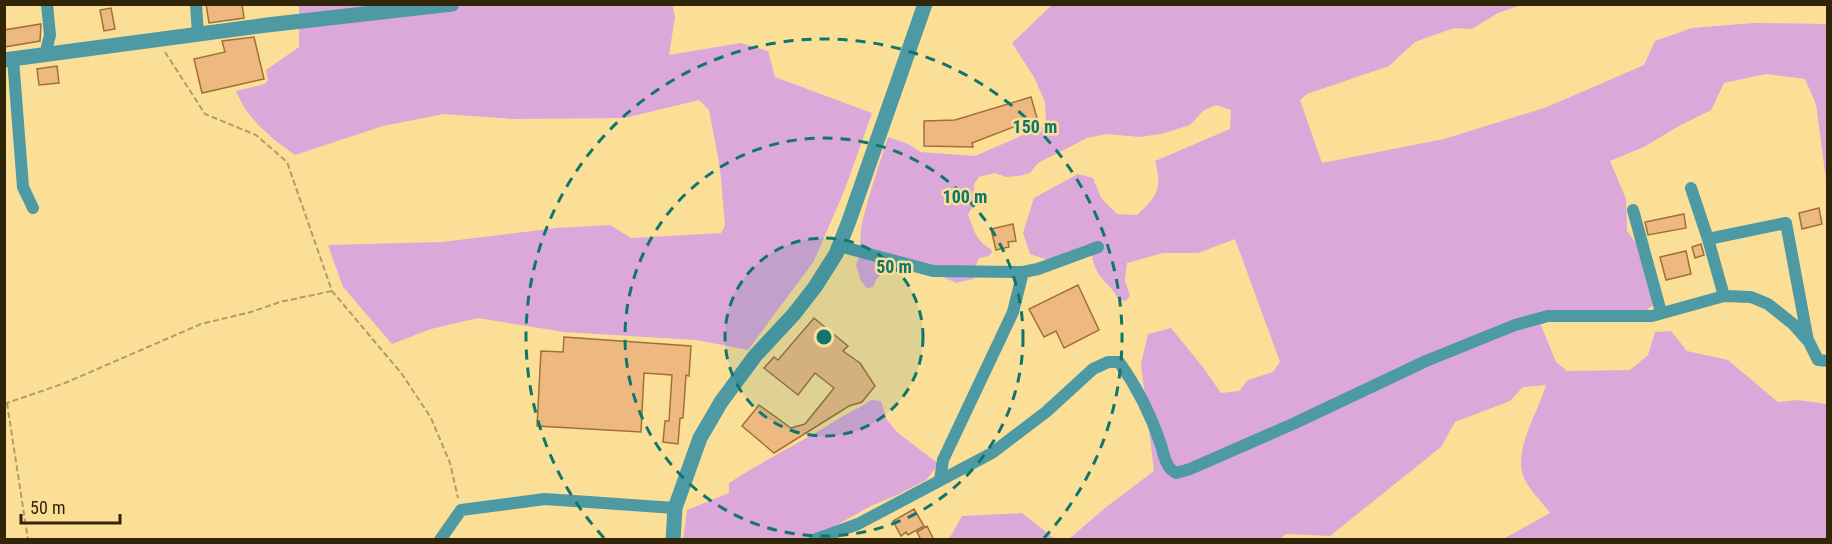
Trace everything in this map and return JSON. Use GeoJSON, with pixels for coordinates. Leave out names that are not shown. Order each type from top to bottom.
{"type":"FeatureCollection","features":[{"type":"Feature","properties":{"kind":"street"},"geometry":{"type":"LineString","coordinates":[[45,55],[50,35],[47,4]]}},
{"type":"Feature","properties":{"kind":"street"},"geometry":{"type":"LineString","coordinates":[[195,4],[198,34]]}},
{"type":"Feature","properties":{"kind":"street"},"geometry":{"type":"LineString","coordinates":[[33,208],[23,187],[9,59],[452,4]]}},
{"type":"Feature","properties":{"kind":"street"},"geometry":{"type":"LineString","coordinates":[[673,540],[675,508],[700,438],[721,402],[755,356],[794,314],[815,287],[839,246],[924,4]]}},
{"type":"Feature","properties":{"kind":"street"},"geometry":{"type":"LineString","coordinates":[[1691,188],[1724,296]]}},
{"type":"Feature","properties":{"kind":"street"},"geometry":{"type":"LineString","coordinates":[[1633,210],[1661,312]]}},
{"type":"Feature","properties":{"kind":"street"},"geometry":{"type":"LineString","coordinates":[[1707,239],[1786,223],[1809,342]]}},
{"type":"Feature","properties":{"kind":"street"},"geometry":{"type":"LineString","coordinates":[[839,246],[933,270],[1023,272],[1038,269],[1098,247]]}},
{"type":"Feature","properties":{"kind":"street"},"geometry":{"type":"LineString","coordinates":[[940,480],[943,460],[1013,312],[1023,272]]}},
{"type":"Feature","properties":{"kind":"street"},"geometry":{"type":"LineString","coordinates":[[813,540],[858,524],[992,453],[1046,412],[1093,369],[1108,362],[1119,362],[1134,383],[1157,432],[1166,462],[1170,470],[1176,473],[1295,423],[1426,361],[1515,325],[1548,316],[1652,316],[1724,296],[1751,297],[1768,304],[1793,324],[1809,342],[1818,360],[1827,361]]}},
{"type":"Feature","properties":{"kind":"street"},"geometry":{"type":"LineString","coordinates":[[440,540],[460,510],[545,500],[675,508]]}},
{"type":"Feature","properties":{"kind":"path"},"geometry":{"type":"LineString","coordinates":[[157,39],[205,114],[256,135],[287,162],[332,291],[402,374],[430,418],[450,463],[460,510]]}},
{"type":"Feature","properties":{"kind":"path"},"geometry":{"type":"LineString","coordinates":[[28,540],[6,404],[84,375],[201,324],[251,312],[280,302],[332,291]]}},
{"type":"Feature","properties":{"kind":"shaded area"},"geometry":{"type":"Polygon","coordinates":[[[672,4],[675,17],[669,55],[741,43],[768,51],[775,77],[872,113],[845,189],[814,261],[748,350],[696,340],[564,332],[478,318],[431,329],[392,344],[343,287],[328,245],[442,242],[556,228],[610,225],[631,238],[721,233],[725,226],[720,168],[709,110],[699,100],[625,118],[512,119],[444,114],[383,126],[295,155],[253,119],[236,91],[265,84],[268,80],[266,70],[299,47],[299,5],[672,4]]]}},
{"type":"Feature","properties":{"kind":"shaded area"},"geometry":{"type":"Polygon","coordinates":[[[1052,5],[1521,5],[1498,13],[1472,29],[1454,28],[1415,42],[1389,66],[1307,94],[1300,100],[1322,163],[1444,139],[1547,107],[1644,65],[1655,41],[1692,28],[1754,23],[1827,24],[1827,187],[1816,104],[1805,79],[1766,74],[1724,83],[1711,110],[1644,147],[1610,161],[1626,199],[1627,231],[1644,254],[1653,305],[1645,311],[1536,313],[1556,362],[1567,371],[1630,370],[1648,355],[1655,332],[1671,331],[1687,351],[1728,360],[1778,402],[1798,400],[1827,404],[1827,539],[1503,539],[1550,513],[1528,485],[1521,464],[1524,441],[1546,385],[1523,387],[1510,401],[1455,422],[1441,447],[1330,536],[1286,534],[1278,540],[1069,539],[1154,471],[1141,364],[1148,334],[1171,328],[1221,393],[1239,391],[1248,380],[1273,372],[1280,362],[1235,239],[1198,253],[1163,253],[1127,263],[1125,280],[1130,296],[1126,301],[1118,299],[1100,276],[1087,244],[1048,260],[1030,254],[1023,233],[1034,198],[1078,174],[1093,178],[1101,198],[1117,214],[1137,215],[1154,197],[1158,185],[1155,161],[1230,129],[1231,110],[1216,105],[1204,110],[1190,125],[1161,134],[1140,137],[1106,134],[1087,138],[1038,163],[1030,173],[1006,177],[995,173],[979,177],[974,184],[975,203],[968,214],[979,239],[992,252],[989,256],[979,258],[976,265],[977,275],[973,279],[956,283],[939,275],[908,268],[885,272],[877,278],[873,287],[867,288],[861,281],[856,265],[862,223],[888,137],[908,144],[921,152],[975,156],[1046,125],[1045,102],[1034,77],[1012,43],[1052,5]]]}},
{"type":"Feature","properties":{"kind":"shaded area"},"geometry":{"type":"Polygon","coordinates":[[[871,400],[881,401],[887,420],[898,433],[939,464],[926,480],[871,506],[824,532],[805,539],[683,540],[687,510],[729,493],[729,483],[871,400]]]}},
{"type":"Feature","properties":{"kind":"shaded area"},"geometry":{"type":"Polygon","coordinates":[[[1022,513],[1055,539],[949,539],[962,516],[1022,513]]]}},
{"type":"Feature","properties":{"kind":"building"},"geometry":{"type":"Polygon","coordinates":[[[206,4],[242,4],[244,18],[209,23],[206,4]]]}},
{"type":"Feature","properties":{"kind":"building"},"geometry":{"type":"Polygon","coordinates":[[[111,8],[115,29],[104,31],[100,10],[111,8]]]}},
{"type":"Feature","properties":{"kind":"building"},"geometry":{"type":"Polygon","coordinates":[[[41,24],[40,41],[4,47],[4,30],[41,24]]]}},
{"type":"Feature","properties":{"kind":"building"},"geometry":{"type":"Polygon","coordinates":[[[254,37],[264,79],[202,93],[194,59],[225,52],[222,41],[254,37]]]}},
{"type":"Feature","properties":{"kind":"building"},"geometry":{"type":"Polygon","coordinates":[[[57,66],[59,83],[39,85],[37,69],[57,66]]]}},
{"type":"Feature","properties":{"kind":"building"},"geometry":{"type":"Polygon","coordinates":[[[1031,97],[1037,118],[972,143],[973,147],[924,146],[924,121],[955,120],[1031,97]]]}},
{"type":"Feature","properties":{"kind":"building"},"geometry":{"type":"Polygon","coordinates":[[[1819,208],[1822,224],[1802,229],[1799,213],[1819,208]]]}},
{"type":"Feature","properties":{"kind":"building"},"geometry":{"type":"Polygon","coordinates":[[[1684,214],[1686,228],[1648,235],[1645,222],[1684,214]]]}},
{"type":"Feature","properties":{"kind":"building"},"geometry":{"type":"Polygon","coordinates":[[[1013,224],[1016,241],[1008,242],[1009,247],[996,250],[991,229],[1013,224]]]}},
{"type":"Feature","properties":{"kind":"building"},"geometry":{"type":"Polygon","coordinates":[[[1701,244],[1704,255],[1695,258],[1692,247],[1701,244]]]}},
{"type":"Feature","properties":{"kind":"building"},"geometry":{"type":"Polygon","coordinates":[[[1686,251],[1691,274],[1666,280],[1660,257],[1686,251]]]}},
{"type":"Feature","properties":{"kind":"building"},"geometry":{"type":"Polygon","coordinates":[[[1078,285],[1099,330],[1064,348],[1056,331],[1044,337],[1029,309],[1078,285]]]}},
{"type":"Feature","properties":{"kind":"building"},"geometry":{"type":"Polygon","coordinates":[[[814,318],[848,346],[843,351],[860,363],[875,386],[862,402],[849,406],[774,453],[742,426],[759,405],[791,428],[805,424],[834,388],[815,373],[798,395],[764,368],[774,357],[778,360],[814,318]]]}},
{"type":"Feature","properties":{"kind":"building"},"geometry":{"type":"Polygon","coordinates":[[[564,337],[691,346],[689,376],[686,375],[683,418],[680,418],[678,444],[663,442],[665,421],[669,421],[672,375],[644,373],[641,432],[537,426],[541,351],[563,352],[564,337]]]}},
{"type":"Feature","properties":{"kind":"building"},"geometry":{"type":"Polygon","coordinates":[[[914,509],[924,526],[908,535],[906,532],[901,536],[893,521],[914,509]]]}},
{"type":"Feature","properties":{"kind":"building"},"geometry":{"type":"Polygon","coordinates":[[[927,526],[934,540],[921,540],[917,532],[927,526]]]}}]}
